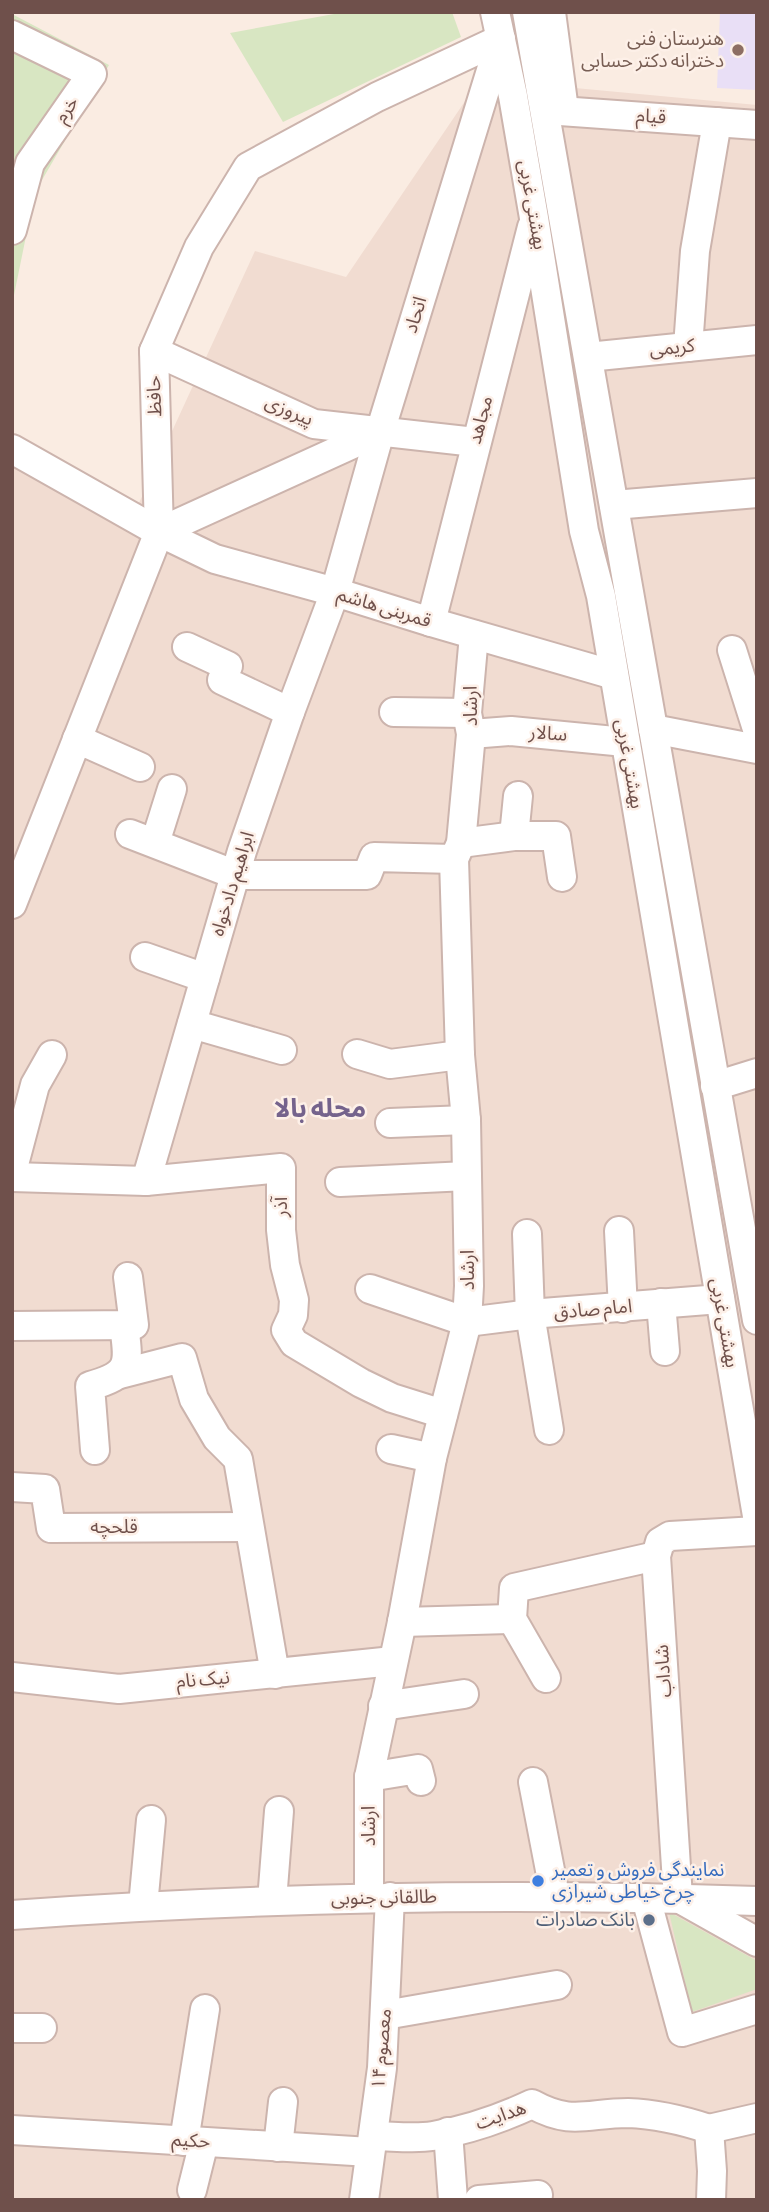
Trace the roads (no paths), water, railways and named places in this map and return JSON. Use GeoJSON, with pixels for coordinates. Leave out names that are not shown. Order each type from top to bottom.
{"type":"FeatureCollection","features":[{"type":"Feature","properties":{"kind":"street","name":"بهشتی غربی"},"geometry":{"type":"LineString","coordinates":[[527,12],[555,110],[587,357],[757,1320]]}},
{"type":"Feature","properties":{"kind":"street"},"geometry":{"type":"LineString","coordinates":[[551,12],[555,110]]}},
{"type":"Feature","properties":{"kind":"street","name":"بهشتی غربی"},"geometry":{"type":"LineString","coordinates":[[498,25],[534,218],[584,531],[601,596],[757,1516]]}},
{"type":"Feature","properties":{"kind":"street","name":"حافظ"},"geometry":{"type":"LineString","coordinates":[[12,904],[159,532],[154,351],[199,247],[248,167],[377,97],[498,25]]}},
{"type":"Feature","properties":{"kind":"street","name":"اتحاد"},"geometry":{"type":"LineString","coordinates":[[335,592],[498,25]]}},
{"type":"Feature","properties":{"kind":"street","name":"خرم"},"geometry":{"type":"LineString","coordinates":[[12,35],[92,74],[30,163],[12,230]]}},
{"type":"Feature","properties":{"kind":"street","name":"قیام"},"geometry":{"type":"LineString","coordinates":[[555,110],[757,125]]}},
{"type":"Feature","properties":{"kind":"street"},"geometry":{"type":"LineString","coordinates":[[688,347],[695,251],[717,122]]}},
{"type":"Feature","properties":{"kind":"street","name":"مجاهد"},"geometry":{"type":"LineString","coordinates":[[431,622],[534,218]]}},
{"type":"Feature","properties":{"kind":"street","name":"کریمی"},"geometry":{"type":"LineString","coordinates":[[587,357],[757,340]]}},
{"type":"Feature","properties":{"kind":"street","name":"پیروزی"},"geometry":{"type":"LineString","coordinates":[[154,351],[314,424],[475,442]]}},
{"type":"Feature","properties":{"kind":"street"},"geometry":{"type":"LineString","coordinates":[[12,449],[159,532],[380,432]]}},
{"type":"Feature","properties":{"kind":"street"},"geometry":{"type":"LineString","coordinates":[[614,505],[757,493]]}},
{"type":"Feature","properties":{"kind":"street","name":"قمربنی هاشم"},"geometry":{"type":"LineString","coordinates":[[159,532],[215,559],[614,675]]}},
{"type":"Feature","properties":{"kind":"street","name":"ابراهیم دادخواه"},"geometry":{"type":"LineString","coordinates":[[146,1181],[242,851],[335,592]]}},
{"type":"Feature","properties":{"kind":"street","name":"ارشاد"},"geometry":{"type":"LineString","coordinates":[[379,1897],[369,1777],[402,1622],[432,1458],[467,1322],[469,1286],[466,1120],[460,1055],[457,851],[474,635]]}},
{"type":"Feature","properties":{"kind":"street"},"geometry":{"type":"LineString","coordinates":[[187,648],[228,666],[222,680],[290,712]]}},
{"type":"Feature","properties":{"kind":"street"},"geometry":{"type":"LineString","coordinates":[[732,650],[757,729]]}},
{"type":"Feature","properties":{"kind":"street","name":"سالار"},"geometry":{"type":"LineString","coordinates":[[394,712],[511,731],[625,742]]}},
{"type":"Feature","properties":{"kind":"street"},"geometry":{"type":"LineString","coordinates":[[653,729],[757,749]]}},
{"type":"Feature","properties":{"kind":"street"},"geometry":{"type":"LineString","coordinates":[[77,739],[140,767]]}},
{"type":"Feature","properties":{"kind":"street"},"geometry":{"type":"LineString","coordinates":[[172,789],[142,839],[236,875],[367,875],[373,857],[457,851],[514,836],[556,836],[562,877]]}},
{"type":"Feature","properties":{"kind":"street"},"geometry":{"type":"LineString","coordinates":[[514,836],[518,796]]}},
{"type":"Feature","properties":{"kind":"street"},"geometry":{"type":"LineString","coordinates":[[657,929],[687,923]]}},
{"type":"Feature","properties":{"kind":"street"},"geometry":{"type":"LineString","coordinates":[[145,957],[205,978]]}},
{"type":"Feature","properties":{"kind":"street"},"geometry":{"type":"LineString","coordinates":[[192,1024],[282,1050]]}},
{"type":"Feature","properties":{"kind":"street"},"geometry":{"type":"LineString","coordinates":[[357,1054],[390,1064],[460,1055]]}},
{"type":"Feature","properties":{"kind":"street"},"geometry":{"type":"LineString","coordinates":[[12,1175],[34,1084],[52,1055]]}},
{"type":"Feature","properties":{"kind":"street"},"geometry":{"type":"LineString","coordinates":[[715,1086],[757,1073]]}},
{"type":"Feature","properties":{"kind":"street"},"geometry":{"type":"LineString","coordinates":[[390,1123],[466,1120]]}},
{"type":"Feature","properties":{"kind":"street","name":"آذر"},"geometry":{"type":"LineString","coordinates":[[12,1175],[146,1181],[281,1168],[281,1230],[285,1265],[294,1300],[293,1315],[286,1330],[294,1343],[321,1361],[392,1398],[443,1415]]}},
{"type":"Feature","properties":{"kind":"street"},"geometry":{"type":"LineString","coordinates":[[340,1182],[467,1176]]}},
{"type":"Feature","properties":{"kind":"street"},"geometry":{"type":"LineString","coordinates":[[618,1231],[623,1308]]}},
{"type":"Feature","properties":{"kind":"street"},"geometry":{"type":"LineString","coordinates":[[527,1234],[530,1314],[549,1430]]}},
{"type":"Feature","properties":{"kind":"street"},"geometry":{"type":"LineString","coordinates":[[12,1326],[134,1325],[128,1277]]}},
{"type":"Feature","properties":{"kind":"street"},"geometry":{"type":"LineString","coordinates":[[370,1289],[467,1322]]}},
{"type":"Feature","properties":{"kind":"street","name":"امام صادق"},"geometry":{"type":"LineString","coordinates":[[467,1322],[530,1314],[720,1300]]}},
{"type":"Feature","properties":{"kind":"street"},"geometry":{"type":"LineString","coordinates":[[661,1303],[665,1351]]}},
{"type":"Feature","properties":{"kind":"street"},"geometry":{"type":"LineString","coordinates":[[120,1374],[127,1363],[124,1325]]}},
{"type":"Feature","properties":{"kind":"street"},"geometry":{"type":"LineString","coordinates":[[95,1450],[90,1386],[120,1374],[182,1358],[194,1398],[217,1438],[238,1459],[275,1674]]}},
{"type":"Feature","properties":{"kind":"street"},"geometry":{"type":"LineString","coordinates":[[391,1448],[432,1458]]}},
{"type":"Feature","properties":{"kind":"street","name":"قلحچه"},"geometry":{"type":"LineString","coordinates":[[12,1487],[45,1489],[51,1528],[249,1527]]}},
{"type":"Feature","properties":{"kind":"street"},"geometry":{"type":"LineString","coordinates":[[546,1678],[512,1619],[514,1588],[656,1556],[660,1542],[670,1536],[757,1531]]}},
{"type":"Feature","properties":{"kind":"street","name":"شاداب"},"geometry":{"type":"LineString","coordinates":[[656,1556],[678,1898]]}},
{"type":"Feature","properties":{"kind":"street"},"geometry":{"type":"LineString","coordinates":[[402,1622],[512,1619]]}},
{"type":"Feature","properties":{"kind":"street","name":"نیک نام"},"geometry":{"type":"LineString","coordinates":[[12,1677],[119,1689],[393,1661]]}},
{"type":"Feature","properties":{"kind":"street"},"geometry":{"type":"LineString","coordinates":[[383,1706],[464,1694]]}},
{"type":"Feature","properties":{"kind":"street"},"geometry":{"type":"LineString","coordinates":[[369,1777],[418,1769],[421,1781]]}},
{"type":"Feature","properties":{"kind":"street"},"geometry":{"type":"LineString","coordinates":[[533,1782],[555,1896]]}},
{"type":"Feature","properties":{"kind":"street"},"geometry":{"type":"LineString","coordinates":[[272,1901],[279,1811]]}},
{"type":"Feature","properties":{"kind":"street"},"geometry":{"type":"LineString","coordinates":[[143,1906],[151,1820]]}},
{"type":"Feature","properties":{"kind":"street","name":"طالقانی جنوبی"},"geometry":{"type":"LineString","coordinates":[[12,1915],[143,1906],[379,1897],[555,1896],[757,1901]]}},
{"type":"Feature","properties":{"kind":"street","name":"۱۴ معصوم"},"geometry":{"type":"LineString","coordinates":[[364,2200],[382,2068],[385,2015],[379,1897]]}},
{"type":"Feature","properties":{"kind":"street"},"geometry":{"type":"LineString","coordinates":[[646,1898],[682,2032],[757,2008]]}},
{"type":"Feature","properties":{"kind":"street"},"geometry":{"type":"LineString","coordinates":[[678,1898],[757,1942]]}},
{"type":"Feature","properties":{"kind":"street"},"geometry":{"type":"LineString","coordinates":[[385,2015],[556,1985]]}},
{"type":"Feature","properties":{"kind":"street"},"geometry":{"type":"LineString","coordinates":[[192,2190],[205,2009]]}},
{"type":"Feature","properties":{"kind":"street"},"geometry":{"type":"LineString","coordinates":[[12,2028],[41,2028]]}},
{"type":"Feature","properties":{"kind":"street"},"geometry":{"type":"LineString","coordinates":[[278,2147],[283,2102]]}},
{"type":"Feature","properties":{"kind":"street","name":"هدایت"},"geometry":{"type":"LineString","coordinates":[[371,2144],[430,2137],[507,2116],[531,2104],[548,2113],[572,2118],[626,2113],[648,2114],[674,2118],[709,2129]]}},
{"type":"Feature","properties":{"kind":"street"},"geometry":{"type":"LineString","coordinates":[[711,2200],[709,2129],[757,2118]]}},
{"type":"Feature","properties":{"kind":"street","name":"حکیم"},"geometry":{"type":"LineString","coordinates":[[12,2130],[278,2147],[371,2144]]}},
{"type":"Feature","properties":{"kind":"street"},"geometry":{"type":"LineString","coordinates":[[448,2132],[453,2200]]}},
{"type":"Feature","properties":{"kind":"street"},"geometry":{"type":"LineString","coordinates":[[479,2200],[538,2195]]}},
{"type":"Feature","properties":{"kind":"place","name":"هنرستان فنی دخترانه دکتر حسابی"},"geometry":{"type":"Point","coordinates":[738,50]}},
{"type":"Feature","properties":{"kind":"place","name":"نمایندگی فروش و تعمیر چرخ خیاطی شیرازی"},"geometry":{"type":"Point","coordinates":[538,1881]}},
{"type":"Feature","properties":{"kind":"place","name":"بانک صادرات"},"geometry":{"type":"Point","coordinates":[649,1920]}},
{"type":"Feature","properties":{"kind":"district","name":"محله بالا"},"geometry":{"type":"Point","coordinates":[320,1109]}}]}
